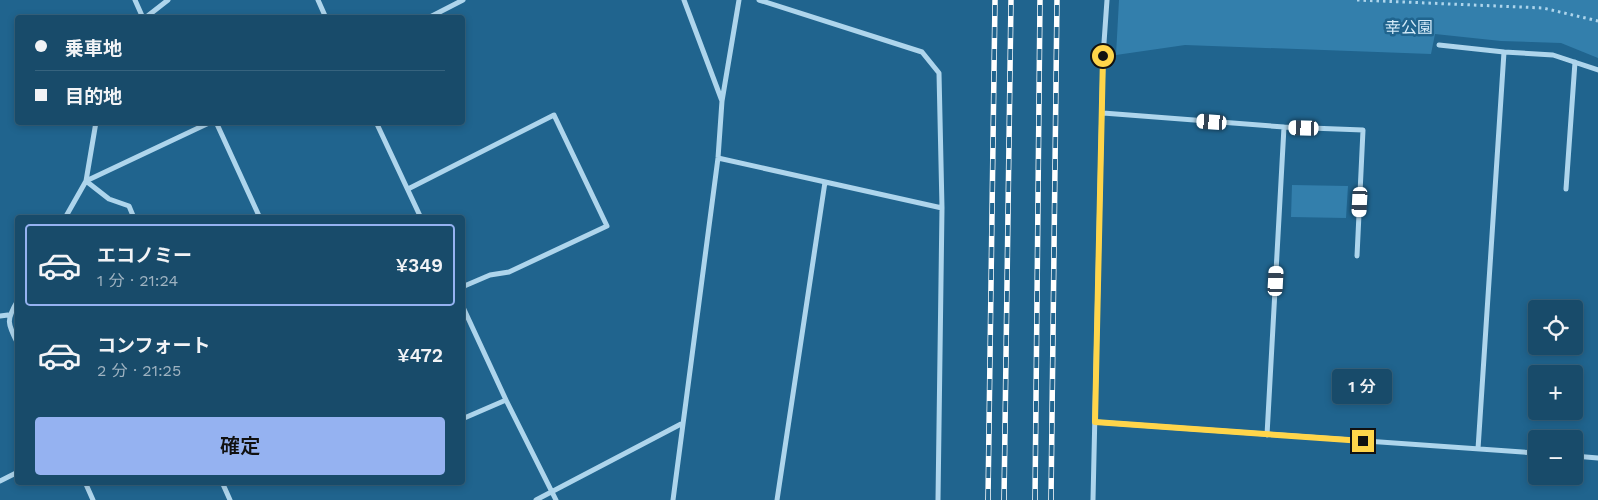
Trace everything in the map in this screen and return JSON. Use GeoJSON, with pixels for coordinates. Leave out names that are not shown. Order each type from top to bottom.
{"type":"FeatureCollection","features":[{"type":"Feature","properties":{"kind":"street"},"geometry":{"type":"LineString","coordinates":[[135,0],[142,15]]}},
{"type":"Feature","properties":{"kind":"street"},"geometry":{"type":"LineString","coordinates":[[148,15],[168,0]]}},
{"type":"Feature","properties":{"kind":"street"},"geometry":{"type":"LineString","coordinates":[[318,0],[325,15]]}},
{"type":"Feature","properties":{"kind":"street"},"geometry":{"type":"LineString","coordinates":[[434,15],[463,0]]}},
{"type":"Feature","properties":{"kind":"street"},"geometry":{"type":"LineString","coordinates":[[684,0],[722,101]]}},
{"type":"Feature","properties":{"kind":"street"},"geometry":{"type":"LineString","coordinates":[[673,500],[681,424],[718,158],[722,101],[739,0]]}},
{"type":"Feature","properties":{"kind":"street"},"geometry":{"type":"LineString","coordinates":[[759,0],[922,52],[940,73],[942,208],[938,500]]}},
{"type":"Feature","properties":{"kind":"street"},"geometry":{"type":"LineString","coordinates":[[1093,500],[1103,56],[1107,0]]}},
{"type":"Feature","properties":{"kind":"street"},"geometry":{"type":"LineString","coordinates":[[1439,45],[1553,55],[1598,70]]}},
{"type":"Feature","properties":{"kind":"street"},"geometry":{"type":"LineString","coordinates":[[1478,449],[1504,52]]}},
{"type":"Feature","properties":{"kind":"street"},"geometry":{"type":"LineString","coordinates":[[1566,189],[1575,62]]}},
{"type":"Feature","properties":{"kind":"street"},"geometry":{"type":"LineString","coordinates":[[1103,114],[1284,127],[1363,130],[1357,256]]}},
{"type":"Feature","properties":{"kind":"street"},"geometry":{"type":"LineString","coordinates":[[408,189],[554,115],[607,226],[509,272],[490,275],[465,286]]}},
{"type":"Feature","properties":{"kind":"street"},"geometry":{"type":"LineString","coordinates":[[67,215],[86,181],[95,125]]}},
{"type":"Feature","properties":{"kind":"street"},"geometry":{"type":"LineString","coordinates":[[86,181],[205,125]]}},
{"type":"Feature","properties":{"kind":"street"},"geometry":{"type":"LineString","coordinates":[[217,125],[259,215]]}},
{"type":"Feature","properties":{"kind":"street"},"geometry":{"type":"LineString","coordinates":[[377,125],[421,215]]}},
{"type":"Feature","properties":{"kind":"street"},"geometry":{"type":"LineString","coordinates":[[1267,435],[1284,127]]}},
{"type":"Feature","properties":{"kind":"street"},"geometry":{"type":"LineString","coordinates":[[718,158],[942,208]]}},
{"type":"Feature","properties":{"kind":"street"},"geometry":{"type":"LineString","coordinates":[[86,181],[108,198],[129,206],[133,215]]}},
{"type":"Feature","properties":{"kind":"street"},"geometry":{"type":"LineString","coordinates":[[777,500],[825,182]]}},
{"type":"Feature","properties":{"kind":"street"},"geometry":{"type":"LineString","coordinates":[[15,304],[8,315],[8,325],[15,338]]}},
{"type":"Feature","properties":{"kind":"street"},"geometry":{"type":"LineString","coordinates":[[465,311],[506,400],[556,500]]}},
{"type":"Feature","properties":{"kind":"street"},"geometry":{"type":"LineString","coordinates":[[0,316],[8,315]]}},
{"type":"Feature","properties":{"kind":"street"},"geometry":{"type":"LineString","coordinates":[[465,419],[506,400]]}},
{"type":"Feature","properties":{"kind":"street"},"geometry":{"type":"LineString","coordinates":[[1095,422],[1528,452]]}},
{"type":"Feature","properties":{"kind":"street"},"geometry":{"type":"LineString","coordinates":[[536,500],[681,424]]}},
{"type":"Feature","properties":{"kind":"street"},"geometry":{"type":"LineString","coordinates":[[1583,457],[1598,458]]}},
{"type":"Feature","properties":{"kind":"street"},"geometry":{"type":"LineString","coordinates":[[0,481],[15,474]]}},
{"type":"Feature","properties":{"kind":"street"},"geometry":{"type":"LineString","coordinates":[[86,485],[93,500]]}},
{"type":"Feature","properties":{"kind":"street"},"geometry":{"type":"LineString","coordinates":[[223,485],[230,500]]}},
{"type":"Feature","properties":{"kind":"path"},"geometry":{"type":"LineString","coordinates":[[1357,0],[1543,8],[1598,21]]}},
{"type":"Feature","properties":{"kind":"green space","name":"幸公園"},"geometry":{"type":"Polygon","coordinates":[[[1119,0],[1598,0],[1598,58],[1561,43],[1501,41],[1435,34],[1431,54],[1185,45],[1116,55],[1119,0]]]}},
{"type":"Feature","properties":{"kind":"green space"},"geometry":{"type":"Polygon","coordinates":[[[1292,185],[1348,186],[1346,218],[1291,217],[1292,185]]]}},
{"type":"Feature","properties":{"kind":"railway"},"geometry":{"type":"LineString","coordinates":[[988,500],[995,0]]}},
{"type":"Feature","properties":{"kind":"railway"},"geometry":{"type":"LineString","coordinates":[[1004,500],[1011,0]]}},
{"type":"Feature","properties":{"kind":"railway"},"geometry":{"type":"LineString","coordinates":[[1035,500],[1040,0]]}},
{"type":"Feature","properties":{"kind":"railway"},"geometry":{"type":"LineString","coordinates":[[1051,500],[1057,0]]}},
{"type":"Feature","properties":{"kind":"route"},"geometry":{"type":"LineString","coordinates":[[1103,56],[1095,422],[1363,441]]}}]}
